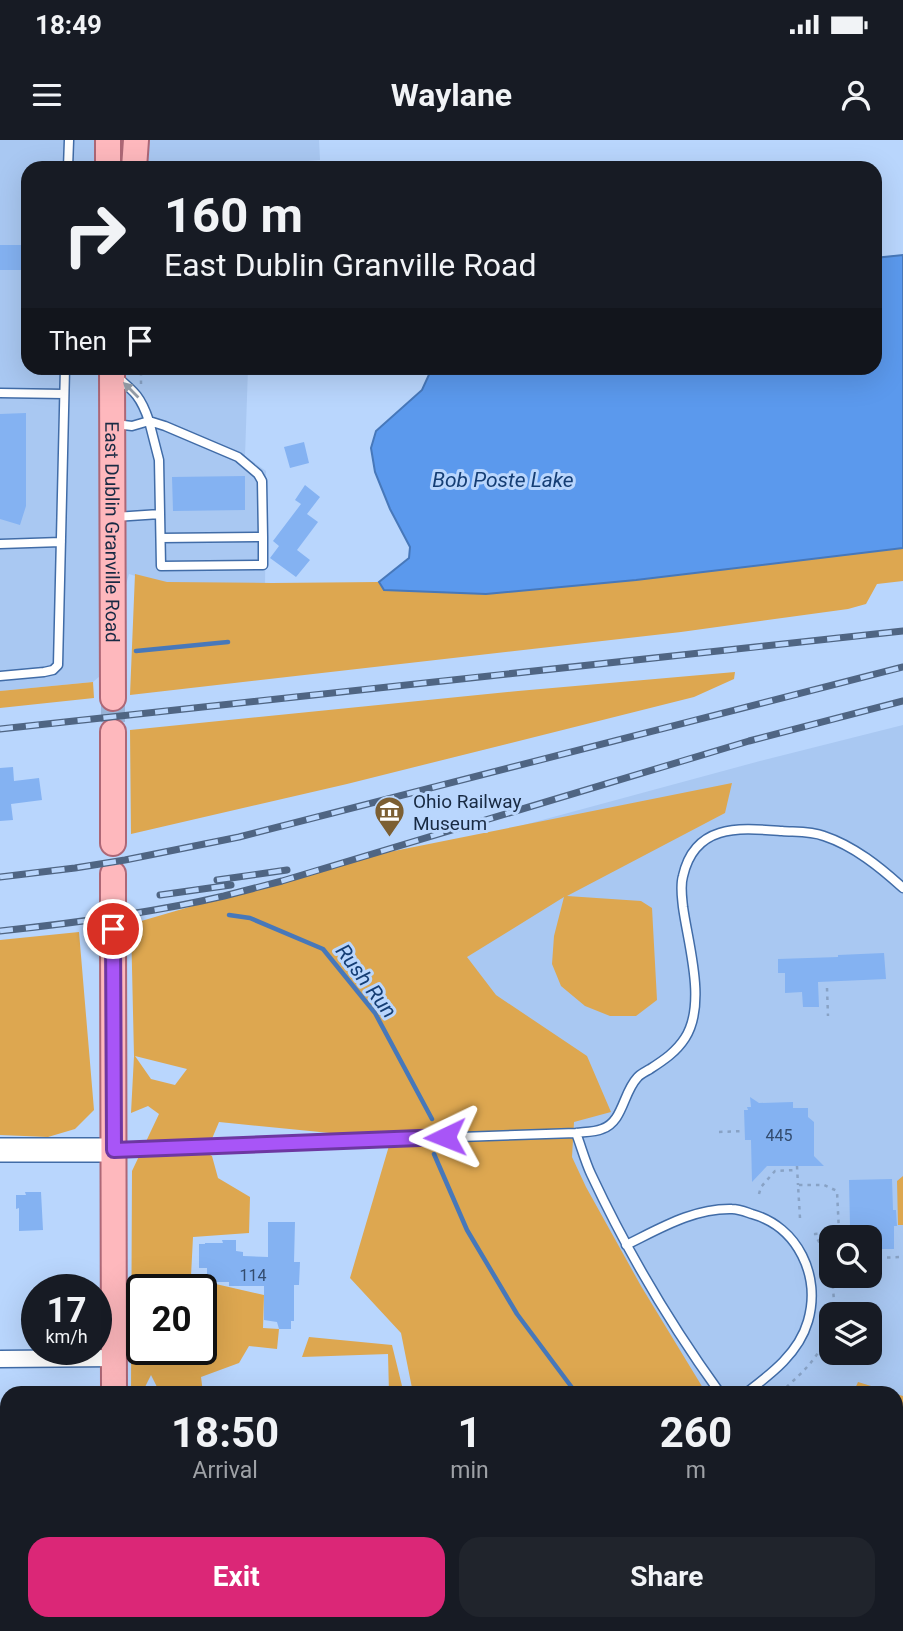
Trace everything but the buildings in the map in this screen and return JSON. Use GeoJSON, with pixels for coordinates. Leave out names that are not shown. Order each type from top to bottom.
{"type":"FeatureCollection","features":[{"type":"Feature","properties":{"kind":"main road"},"geometry":{"type":"LineString","coordinates":[[108,140],[108,161]]}},
{"type":"Feature","properties":{"kind":"main road"},"geometry":{"type":"LineString","coordinates":[[134,161],[136,140]]}},
{"type":"Feature","properties":{"kind":"main road","name":"East Dublin Granville Road"},"geometry":{"type":"LineString","coordinates":[[112,375],[113,698]]}},
{"type":"Feature","properties":{"kind":"main road"},"geometry":{"type":"LineString","coordinates":[[113,732],[113,843]]}},
{"type":"Feature","properties":{"kind":"main road"},"geometry":{"type":"LineString","coordinates":[[113,874],[113,903]]}},
{"type":"Feature","properties":{"kind":"main road"},"geometry":{"type":"LineString","coordinates":[[113,929],[114,1386]]}},
{"type":"Feature","properties":{"kind":"street"},"geometry":{"type":"LineString","coordinates":[[0,1150],[114,1150]]}},
{"type":"Feature","properties":{"kind":"street"},"geometry":{"type":"LineString","coordinates":[[0,1359],[114,1358]]}},
{"type":"Feature","properties":{"kind":"lane"},"geometry":{"type":"LineString","coordinates":[[68,161],[69,140]]}},
{"type":"Feature","properties":{"kind":"lane"},"geometry":{"type":"LineString","coordinates":[[0,676],[44,672],[53,670],[58,665],[65,375]]}},
{"type":"Feature","properties":{"kind":"lane"},"geometry":{"type":"LineString","coordinates":[[112,424],[132,426],[149,421],[166,426],[238,457],[258,474],[262,481],[264,565],[161,566],[159,460],[149,421],[144,404],[117,375]]}},
{"type":"Feature","properties":{"kind":"lane"},"geometry":{"type":"LineString","coordinates":[[0,393],[64,394]]}},
{"type":"Feature","properties":{"kind":"lane"},"geometry":{"type":"LineString","coordinates":[[113,517],[160,514]]}},
{"type":"Feature","properties":{"kind":"lane"},"geometry":{"type":"LineString","coordinates":[[161,538],[263,537]]}},
{"type":"Feature","properties":{"kind":"lane"},"geometry":{"type":"LineString","coordinates":[[0,544],[61,542]]}},
{"type":"Feature","properties":{"kind":"lane"},"geometry":{"type":"LineString","coordinates":[[114,1150],[576,1133],[602,1129],[615,1121],[630,1087],[638,1076],[673,1053],[687,1036],[694,1006],[694,978],[685,925],[682,878],[695,850],[708,838],[722,831],[742,828],[823,835],[859,853],[903,888]]}},
{"type":"Feature","properties":{"kind":"lane"},"geometry":{"type":"LineString","coordinates":[[576,1133],[589,1171],[626,1245],[684,1343],[715,1386]]}},
{"type":"Feature","properties":{"kind":"lane"},"geometry":{"type":"LineString","coordinates":[[626,1245],[674,1221],[708,1210],[735,1209],[763,1217],[790,1236],[806,1261],[812,1288],[808,1321],[794,1348],[775,1370],[755,1386]]}},
{"type":"Feature","properties":{"kind":"path"},"geometry":{"type":"LineString","coordinates":[[828,988],[828,1016]]}},
{"type":"Feature","properties":{"kind":"path"},"geometry":{"type":"LineString","coordinates":[[719,1132],[744,1130]]}},
{"type":"Feature","properties":{"kind":"path"},"geometry":{"type":"LineString","coordinates":[[759,1194],[761,1187],[775,1171],[797,1168],[800,1218]]}},
{"type":"Feature","properties":{"kind":"path"},"geometry":{"type":"LineString","coordinates":[[798,1185],[824,1185],[837,1191],[839,1225]]}},
{"type":"Feature","properties":{"kind":"path"},"geometry":{"type":"LineString","coordinates":[[882,1258],[903,1257]]}},
{"type":"Feature","properties":{"kind":"path"},"geometry":{"type":"LineString","coordinates":[[787,1386],[812,1363],[819,1350]]}},
{"type":"Feature","properties":{"kind":"shaded area"},"geometry":{"type":"Polygon","coordinates":[[[0,140],[319,140],[320,160],[308,161],[21,161],[21,375],[248,375],[245,456],[266,471],[265,592],[167,586],[129,574],[100,676],[93,682],[0,691],[0,140]]]}},
{"type":"Feature","properties":{"kind":"shaded area"},"geometry":{"type":"Polygon","coordinates":[[[903,548],[903,581],[877,584],[866,604],[848,609],[681,632],[130,695],[135,574],[167,582],[379,582],[384,590],[636,580],[903,548]]]}},
{"type":"Feature","properties":{"kind":"shaded area"},"geometry":{"type":"Polygon","coordinates":[[[735,672],[734,679],[694,697],[347,784],[131,834],[130,730],[735,672]]]}},
{"type":"Feature","properties":{"kind":"shaded area"},"geometry":{"type":"Polygon","coordinates":[[[93,682],[94,698],[0,708],[0,691],[93,682]]]}},
{"type":"Feature","properties":{"kind":"shaded area"},"geometry":{"type":"Polygon","coordinates":[[[903,725],[903,1386],[428,1386],[420,853],[903,725]]]}},
{"type":"Feature","properties":{"kind":"shaded area"},"geometry":{"type":"Polygon","coordinates":[[[732,783],[725,813],[567,896],[641,901],[652,908],[657,1000],[636,1016],[610,1016],[585,1006],[561,986],[552,964],[554,936],[564,897],[467,957],[496,995],[587,1056],[611,1112],[574,1122],[572,1157],[641,1286],[702,1386],[412,1386],[401,1333],[350,1278],[391,1139],[219,1122],[206,1153],[212,1156],[218,1178],[250,1197],[249,1233],[193,1237],[191,1274],[132,1274],[132,1171],[159,1114],[148,1106],[131,1113],[134,1056],[131,924],[354,859],[732,783]],[[135,1056],[151,1079],[175,1085],[187,1069],[135,1056]]]}},
{"type":"Feature","properties":{"kind":"shaded area"},"geometry":{"type":"Polygon","coordinates":[[[79,932],[94,1110],[75,1129],[48,1137],[0,1135],[0,940],[79,932]]]}},
{"type":"Feature","properties":{"kind":"shaded area"},"geometry":{"type":"Polygon","coordinates":[[[903,1176],[903,1225],[898,1225],[897,1181],[903,1176]]]}},
{"type":"Feature","properties":{"kind":"shaded area"},"geometry":{"type":"Polygon","coordinates":[[[217,1284],[264,1295],[263,1328],[279,1329],[277,1349],[249,1346],[239,1363],[201,1377],[202,1386],[156,1386],[151,1375],[146,1386],[131,1386],[131,1365],[217,1365],[217,1284]]]}},
{"type":"Feature","properties":{"kind":"shaded area"},"geometry":{"type":"Polygon","coordinates":[[[309,1337],[392,1345],[402,1386],[389,1386],[388,1354],[302,1357],[309,1337]]]}},
{"type":"Feature","properties":{"kind":"water","name":"Bob Poste Lake"},"geometry":{"type":"Polygon","coordinates":[[[903,255],[903,548],[636,580],[486,594],[384,590],[379,582],[409,558],[410,547],[375,472],[371,448],[376,431],[422,390],[429,375],[882,375],[882,257],[903,255]]]}},
{"type":"Feature","properties":{"kind":"waterway","name":"Rush Run"},"geometry":{"type":"LineString","coordinates":[[136,651],[228,642]]}},
{"type":"Feature","properties":{"kind":"waterway","name":"Rush Run"},"geometry":{"type":"LineString","coordinates":[[229,915],[250,918],[323,949],[375,1013],[432,1119]]}},
{"type":"Feature","properties":{"kind":"waterway","name":"Rush Run"},"geometry":{"type":"LineString","coordinates":[[434,1154],[467,1230],[517,1314],[571,1386]]}},
{"type":"Feature","properties":{"kind":"tunnel"},"geometry":{"type":"LineString","coordinates":[[113,698],[113,732]]}},
{"type":"Feature","properties":{"kind":"railway"},"geometry":{"type":"LineString","coordinates":[[0,729],[903,631]]}},
{"type":"Feature","properties":{"kind":"railway"},"geometry":{"type":"LineString","coordinates":[[0,877],[125,860],[239,837],[903,667]]}},
{"type":"Feature","properties":{"kind":"railway"},"geometry":{"type":"LineString","coordinates":[[0,931],[113,917],[224,896],[749,741],[903,701]]}},
{"type":"Feature","properties":{"kind":"railway"},"geometry":{"type":"LineString","coordinates":[[217,880],[287,870]]}},
{"type":"Feature","properties":{"kind":"railway"},"geometry":{"type":"LineString","coordinates":[[160,895],[231,885]]}},
{"type":"Feature","properties":{"kind":"place","name":"Ohio Railway Museum"},"geometry":{"type":"Point","coordinates":[390,839]}},
{"type":"Feature","properties":{"kind":"route"},"geometry":{"type":"LineString","coordinates":[[113,929],[114,1150],[445,1137]]}}]}
